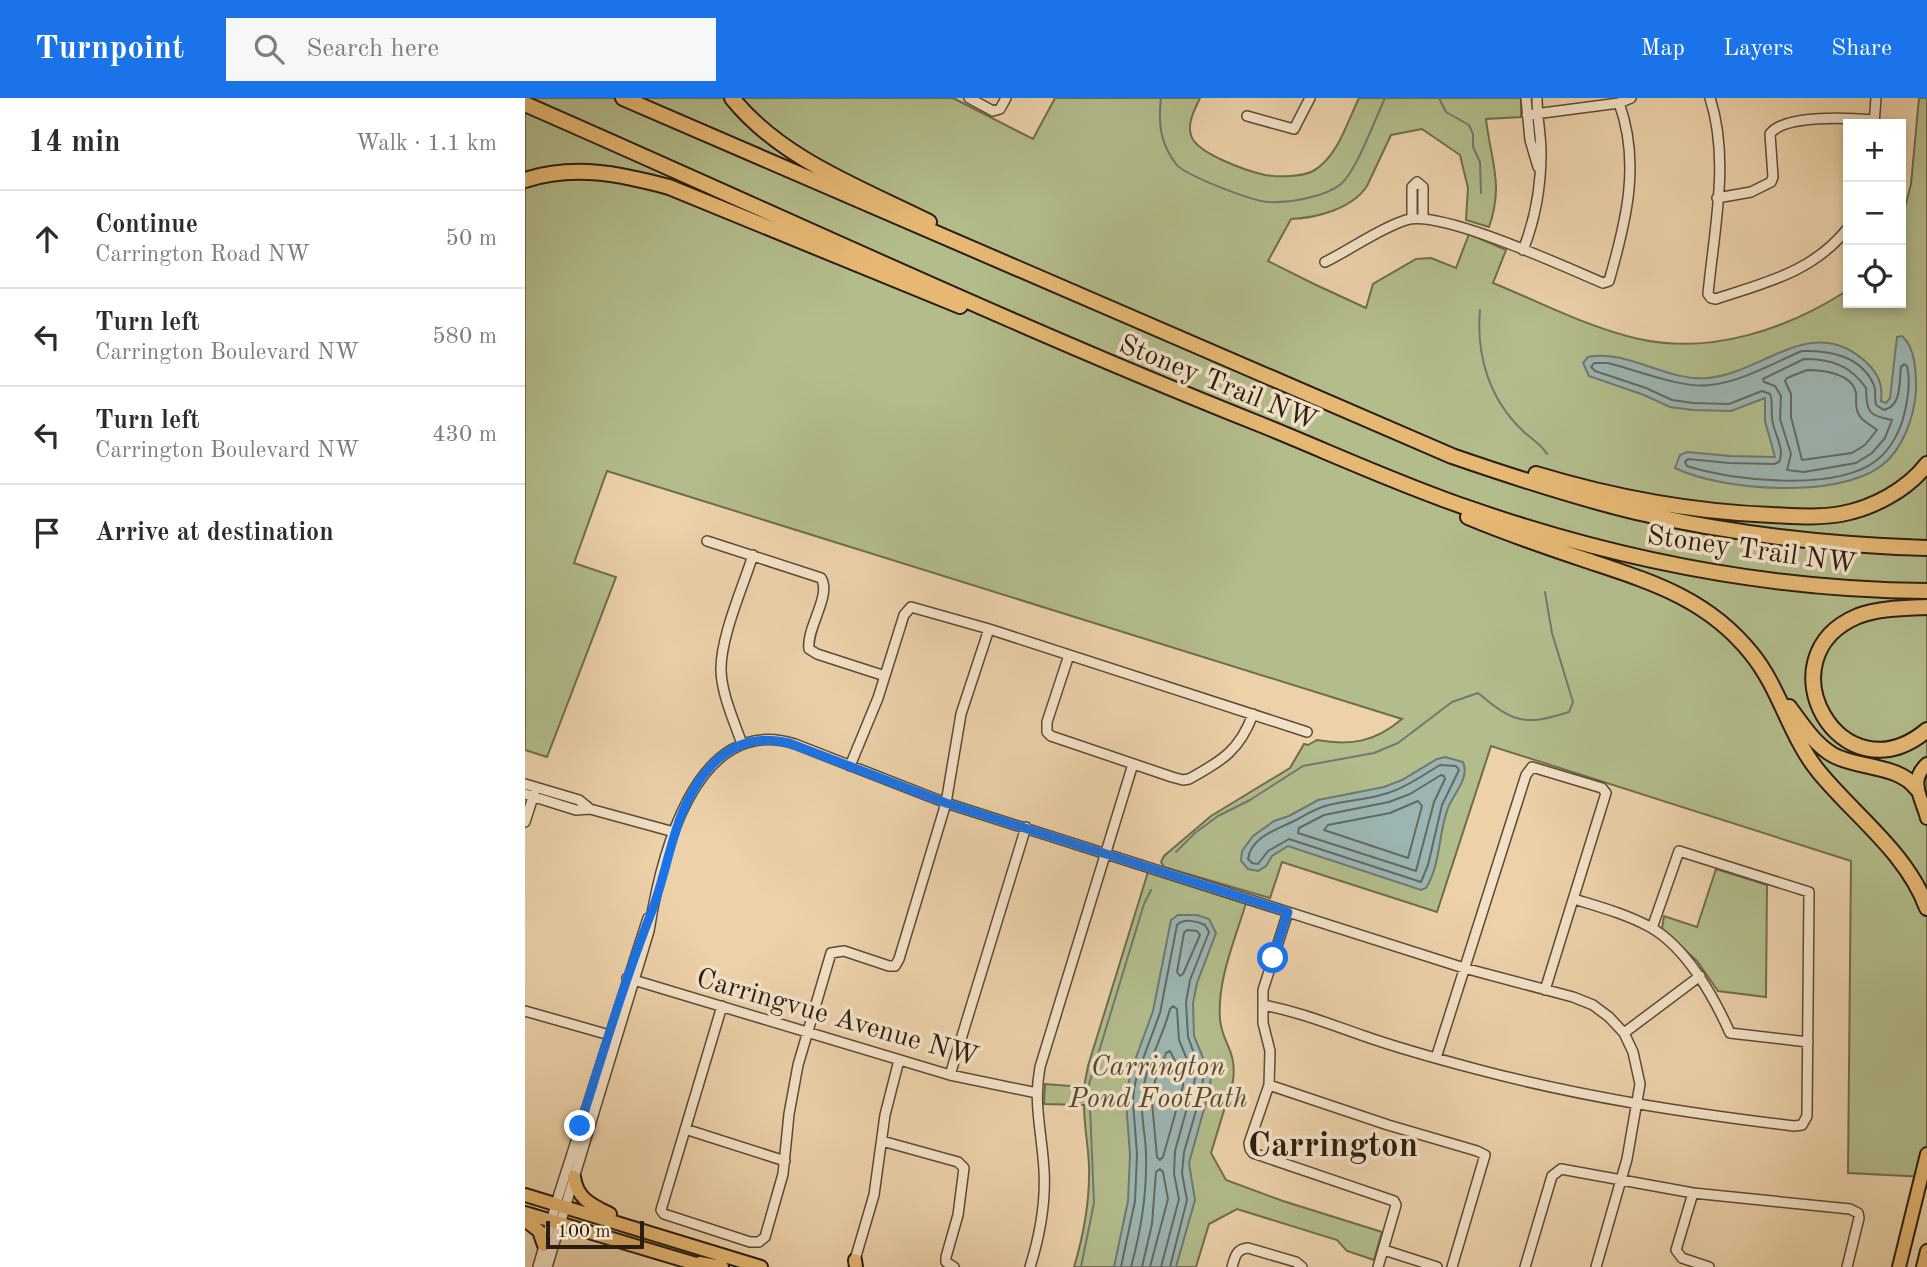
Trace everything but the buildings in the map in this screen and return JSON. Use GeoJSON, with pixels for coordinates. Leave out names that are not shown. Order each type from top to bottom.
{"type":"FeatureCollection","features":[{"type":"Feature","properties":{"kind":"highway","name":"Stoney Trail NW"},"geometry":{"type":"LineString","coordinates":[[623,98],[1453,457],[1572,495],[1692,523],[1819,541],[1927,548]]}},
{"type":"Feature","properties":{"kind":"highway"},"geometry":{"type":"LineString","coordinates":[[732,98],[756,124],[785,147],[806,159],[876,196],[1161,332]]}},
{"type":"Feature","properties":{"kind":"highway","name":"Stoney Trail NW"},"geometry":{"type":"LineString","coordinates":[[525,104],[1124,369],[1468,509],[1595,547],[1692,569],[1756,579],[1871,591],[1927,591]]}},
{"type":"Feature","properties":{"kind":"highway"},"geometry":{"type":"LineString","coordinates":[[525,114],[646,164],[708,184]]}},
{"type":"Feature","properties":{"kind":"highway"},"geometry":{"type":"LineString","coordinates":[[525,180],[565,172],[596,172],[669,187],[945,300],[1124,369]]}},
{"type":"Feature","properties":{"kind":"highway"},"geometry":{"type":"LineString","coordinates":[[1256,423],[1295,445],[1492,527],[1676,592],[1708,611],[1729,628],[1753,654],[1817,770],[1896,856],[1915,883],[1927,908]]}},
{"type":"Feature","properties":{"kind":"highway"},"geometry":{"type":"LineString","coordinates":[[1374,424],[1545,477],[1616,495],[1680,507],[1742,514],[1809,517],[1862,509],[1883,500],[1907,484],[1927,464]]}},
{"type":"Feature","properties":{"kind":"highway"},"geometry":{"type":"LineString","coordinates":[[1819,541],[1927,538]]}},
{"type":"Feature","properties":{"kind":"highway"},"geometry":{"type":"LineString","coordinates":[[1927,607],[1871,612],[1842,626],[1832,634],[1816,657],[1812,681],[1814,695],[1824,719],[1834,731],[1853,745],[1879,750],[1894,749],[1927,730]]}},
{"type":"Feature","properties":{"kind":"highway"},"geometry":{"type":"LineString","coordinates":[[1765,675],[1814,740],[1828,752],[1852,763],[1900,775],[1909,780],[1922,798]]}},
{"type":"Feature","properties":{"kind":"main road"},"geometry":{"type":"LineString","coordinates":[[1927,764],[1918,775],[1927,818]]}},
{"type":"Feature","properties":{"kind":"main road"},"geometry":{"type":"LineString","coordinates":[[1899,1267],[1927,1154]]}},
{"type":"Feature","properties":{"kind":"main road"},"geometry":{"type":"LineString","coordinates":[[574,1177],[576,1189],[584,1199],[642,1230]]}},
{"type":"Feature","properties":{"kind":"main road"},"geometry":{"type":"LineString","coordinates":[[525,1195],[558,1213],[706,1267]]}},
{"type":"Feature","properties":{"kind":"main road"},"geometry":{"type":"LineString","coordinates":[[525,1204],[675,1241]]}},
{"type":"Feature","properties":{"kind":"main road"},"geometry":{"type":"LineString","coordinates":[[525,1213],[558,1213],[642,1230],[761,1267]]}},
{"type":"Feature","properties":{"kind":"main road"},"geometry":{"type":"LineString","coordinates":[[525,1220],[540,1231],[544,1245]]}},
{"type":"Feature","properties":{"kind":"main road"},"geometry":{"type":"LineString","coordinates":[[1905,1267],[1911,1224]]}},
{"type":"Feature","properties":{"kind":"main road"},"geometry":{"type":"LineString","coordinates":[[1923,1267],[1927,1251]]}},
{"type":"Feature","properties":{"kind":"main road"},"geometry":{"type":"LineString","coordinates":[[686,1261],[722,1267]]}},
{"type":"Feature","properties":{"kind":"street"},"geometry":{"type":"LineString","coordinates":[[969,98],[993,111],[1000,109],[1006,98]]}},
{"type":"Feature","properties":{"kind":"street"},"geometry":{"type":"LineString","coordinates":[[1247,116],[1294,129],[1310,98]]}},
{"type":"Feature","properties":{"kind":"street"},"geometry":{"type":"LineString","coordinates":[[1527,98],[1532,114]]}},
{"type":"Feature","properties":{"kind":"street"},"geometry":{"type":"LineString","coordinates":[[1523,250],[1536,209],[1539,172],[1530,140],[1532,114],[1537,98]]}},
{"type":"Feature","properties":{"kind":"street"},"geometry":{"type":"LineString","coordinates":[[1532,114],[1619,103],[1631,98]]}},
{"type":"Feature","properties":{"kind":"street"},"geometry":{"type":"LineString","coordinates":[[1710,98],[1719,142],[1708,294],[1711,298],[1716,299],[1779,278],[1806,266],[1833,247],[1843,234]]}},
{"type":"Feature","properties":{"kind":"street"},"geometry":{"type":"LineString","coordinates":[[1874,119],[1876,98]]}},
{"type":"Feature","properties":{"kind":"street"},"geometry":{"type":"LineString","coordinates":[[1325,262],[1397,224],[1412,218],[1423,218],[1458,225],[1603,283],[1609,281],[1630,190],[1630,144],[1619,103]]}},
{"type":"Feature","properties":{"kind":"street"},"geometry":{"type":"LineString","coordinates":[[1717,198],[1751,192],[1771,182],[1773,177],[1770,134],[1773,130],[1799,121],[1822,118],[1843,120]]}},
{"type":"Feature","properties":{"kind":"street"},"geometry":{"type":"LineString","coordinates":[[1412,218],[1412,187],[1417,183],[1423,187],[1423,218]]}},
{"type":"Feature","properties":{"kind":"street"},"geometry":{"type":"LineString","coordinates":[[707,541],[816,575],[824,582],[824,589],[808,643],[810,651],[885,676]]}},
{"type":"Feature","properties":{"kind":"street"},"geometry":{"type":"LineString","coordinates":[[742,744],[724,688],[722,662],[726,640],[753,555]]}},
{"type":"Feature","properties":{"kind":"street"},"geometry":{"type":"LineString","coordinates":[[850,766],[885,676],[904,615],[911,607],[989,629],[1307,732]]}},
{"type":"Feature","properties":{"kind":"street"},"geometry":{"type":"LineString","coordinates":[[722,1006],[661,1203],[662,1212],[750,1242],[759,1242],[765,1237],[781,1186],[789,1114],[807,1032],[831,953],[843,951],[895,966],[946,803],[961,714],[989,629]]}},
{"type":"Feature","properties":{"kind":"street"},"geometry":{"type":"LineString","coordinates":[[1069,655],[1048,719],[1047,732],[1056,739],[1133,764],[1183,780],[1189,779],[1233,751],[1253,714]]}},
{"type":"Feature","properties":{"kind":"street"},"geometry":{"type":"LineString","coordinates":[[547,1267],[558,1213],[674,832],[686,803],[704,774],[722,755],[742,744],[758,740],[782,741],[946,803],[1464,968],[1594,1005],[1623,1032],[1633,1052],[1640,1084],[1622,1182],[1598,1265]]}},
{"type":"Feature","properties":{"kind":"street"},"geometry":{"type":"LineString","coordinates":[[1030,1267],[1042,1220],[1045,1188],[1037,1093],[1045,1044],[1133,764]]}},
{"type":"Feature","properties":{"kind":"street"},"geometry":{"type":"LineString","coordinates":[[1436,1058],[1526,775],[1532,767],[1602,788],[1606,793],[1545,990]]}},
{"type":"Feature","properties":{"kind":"street"},"geometry":{"type":"LineString","coordinates":[[525,784],[531,793],[576,810],[590,809],[674,832]]}},
{"type":"Feature","properties":{"kind":"street"},"geometry":{"type":"LineString","coordinates":[[525,822],[531,793]]}},
{"type":"Feature","properties":{"kind":"street"},"geometry":{"type":"LineString","coordinates":[[950,1075],[1026,827]]}},
{"type":"Feature","properties":{"kind":"street"},"geometry":{"type":"LineString","coordinates":[[1263,1005],[1297,1011],[1366,1037],[1513,1079],[1637,1105],[1802,1125],[1807,1116],[1809,892],[1679,852],[1652,928]]}},
{"type":"Feature","properties":{"kind":"street"},"geometry":{"type":"LineString","coordinates":[[1574,899],[1614,911],[1652,928],[1676,949],[1700,976],[1716,1001],[1730,1033],[1808,1042]]}},
{"type":"Feature","properties":{"kind":"street"},"geometry":{"type":"LineString","coordinates":[[1288,912],[1263,990],[1263,1023],[1270,1051],[1269,1085],[1249,1149],[1253,1153],[1394,1201],[1396,1205],[1378,1267]]}},
{"type":"Feature","properties":{"kind":"street"},"geometry":{"type":"LineString","coordinates":[[1623,1032],[1700,976]]}},
{"type":"Feature","properties":{"kind":"street","name":"Carringvue Avenue NW"},"geometry":{"type":"LineString","coordinates":[[631,979],[950,1075],[1037,1093]]}},
{"type":"Feature","properties":{"kind":"street"},"geometry":{"type":"LineString","coordinates":[[527,1009],[613,1036]]}},
{"type":"Feature","properties":{"kind":"street"},"geometry":{"type":"LineString","coordinates":[[538,1267],[544,1245],[574,1177],[613,1036]]}},
{"type":"Feature","properties":{"kind":"street"},"geometry":{"type":"LineString","coordinates":[[855,1265],[874,1195],[887,1102],[899,1060]]}},
{"type":"Feature","properties":{"kind":"street"},"geometry":{"type":"LineString","coordinates":[[1269,1085],[1485,1155],[1452,1267]]}},
{"type":"Feature","properties":{"kind":"street"},"geometry":{"type":"LineString","coordinates":[[685,1129],[785,1161]]}},
{"type":"Feature","properties":{"kind":"street"},"geometry":{"type":"LineString","coordinates":[[882,1141],[958,1163],[964,1168],[958,1215],[946,1257],[946,1262],[954,1267]]}},
{"type":"Feature","properties":{"kind":"street"},"geometry":{"type":"LineString","coordinates":[[1525,1267],[1555,1172],[1561,1169],[1693,1193],[1854,1210],[1859,1218],[1847,1267]]}},
{"type":"Feature","properties":{"kind":"street"},"geometry":{"type":"LineString","coordinates":[[1693,1193],[1677,1250],[1682,1258],[1709,1267]]}},
{"type":"Feature","properties":{"kind":"street"},"geometry":{"type":"LineString","coordinates":[[1232,1267],[1237,1252],[1241,1248],[1248,1248],[1296,1262],[1302,1267]]}},
{"type":"Feature","properties":{"kind":"street"},"geometry":{"type":"LineString","coordinates":[[1384,1250],[1437,1267]]}},
{"type":"Feature","properties":{"kind":"green space"},"geometry":{"type":"Polygon","coordinates":[[[525,98],[953,98],[1033,139],[1055,98],[1200,98],[1190,126],[1195,142],[1211,155],[1235,165],[1265,175],[1283,176],[1308,173],[1322,165],[1341,138],[1359,98],[1521,98],[1521,117],[1486,119],[1496,185],[1496,198],[1489,227],[1466,220],[1468,188],[1460,155],[1422,129],[1391,135],[1367,186],[1352,201],[1333,211],[1291,219],[1268,261],[1366,308],[1373,284],[1416,259],[1431,258],[1456,268],[1469,234],[1506,250],[1493,283],[1620,334],[1666,343],[1694,344],[1721,341],[1774,327],[1843,293],[1843,308],[1906,308],[1906,204],[1911,184],[1919,98],[1927,98],[1927,1177],[1848,1173],[1851,861],[1491,746],[1437,912],[1282,862],[1270,898],[1164,867],[1161,862],[1164,856],[1211,816],[1290,768],[1304,744],[1308,745],[1317,740],[1362,740],[1382,733],[1402,719],[607,471],[574,563],[616,577],[547,757],[525,750],[525,98]]]}},
{"type":"Feature","properties":{"kind":"green space"},"geometry":{"type":"Polygon","coordinates":[[[1716,869],[1767,885],[1766,997],[1718,991],[1697,961],[1662,929],[1664,916],[1697,927],[1716,869]]]}},
{"type":"Feature","properties":{"kind":"green space","name":"Carrington Pond FootPath"},"geometry":{"type":"Polygon","coordinates":[[[1148,872],[1246,903],[1221,990],[1221,1028],[1234,1070],[1211,1153],[1226,1180],[1382,1232],[1374,1260],[1347,1251],[1337,1240],[1237,1209],[1209,1224],[1196,1267],[1074,1267],[1088,1191],[1089,1165],[1084,1105],[1044,1104],[1045,1084],[1084,1087],[1088,1066],[1148,872]]]}},
{"type":"Feature","properties":{"kind":"water"},"geometry":{"type":"Polygon","coordinates":[[[1902,336],[1913,354],[1916,391],[1910,422],[1901,442],[1881,466],[1861,477],[1809,487],[1749,486],[1696,476],[1675,468],[1680,455],[1687,452],[1775,457],[1765,421],[1765,398],[1731,411],[1670,407],[1589,376],[1583,363],[1588,357],[1618,357],[1677,375],[1707,378],[1748,367],[1787,349],[1827,343],[1847,349],[1867,363],[1879,380],[1881,401],[1886,403],[1890,398],[1897,337],[1902,336]]]}},
{"type":"Feature","properties":{"kind":"water"},"geometry":{"type":"Polygon","coordinates":[[[1445,757],[1463,762],[1465,768],[1448,808],[1437,859],[1426,888],[1421,890],[1288,846],[1272,856],[1266,866],[1258,871],[1248,869],[1241,861],[1242,851],[1253,836],[1274,821],[1318,800],[1384,787],[1445,757]]]}},
{"type":"Feature","properties":{"kind":"water"},"geometry":{"type":"Polygon","coordinates":[[[1178,915],[1197,915],[1209,919],[1216,933],[1197,983],[1193,1003],[1194,1036],[1211,1077],[1189,1163],[1195,1200],[1176,1267],[1114,1267],[1128,1201],[1130,1155],[1126,1101],[1130,1074],[1153,1011],[1171,920],[1178,915]]]}},
{"type":"Feature","properties":{"kind":"waterway"},"geometry":{"type":"LineString","coordinates":[[1161,98],[1161,132],[1166,148],[1176,164],[1205,181],[1269,202],[1317,196],[1341,184],[1359,156],[1385,98]]}},
{"type":"Feature","properties":{"kind":"waterway"},"geometry":{"type":"LineString","coordinates":[[1439,98],[1446,112],[1469,125],[1473,134],[1473,147],[1480,162],[1481,193]]}},
{"type":"Feature","properties":{"kind":"waterway"},"geometry":{"type":"LineString","coordinates":[[1480,310],[1480,343],[1493,391],[1511,418],[1547,454]]}},
{"type":"Feature","properties":{"kind":"waterway"},"geometry":{"type":"LineString","coordinates":[[1176,852],[1218,816],[1250,800],[1303,766],[1374,753],[1398,743],[1452,702],[1478,693],[1501,711],[1530,720],[1569,712],[1573,702],[1552,633],[1545,592]]}},
{"type":"Feature","properties":{"kind":"waterway"},"geometry":{"type":"LineString","coordinates":[[1081,1267],[1094,1203],[1089,1084],[1144,904],[1151,890]]}},
{"type":"Feature","properties":{"kind":"district","name":"Carrington"},"geometry":{"type":"Point","coordinates":[1333,1144]}},
{"type":"Feature","properties":{"kind":"route"},"geometry":{"type":"LineString","coordinates":[[580,1126],[679,820],[691,794],[710,766],[727,751],[758,740],[789,743],[946,803],[1288,912],[1273,958]]}}]}
